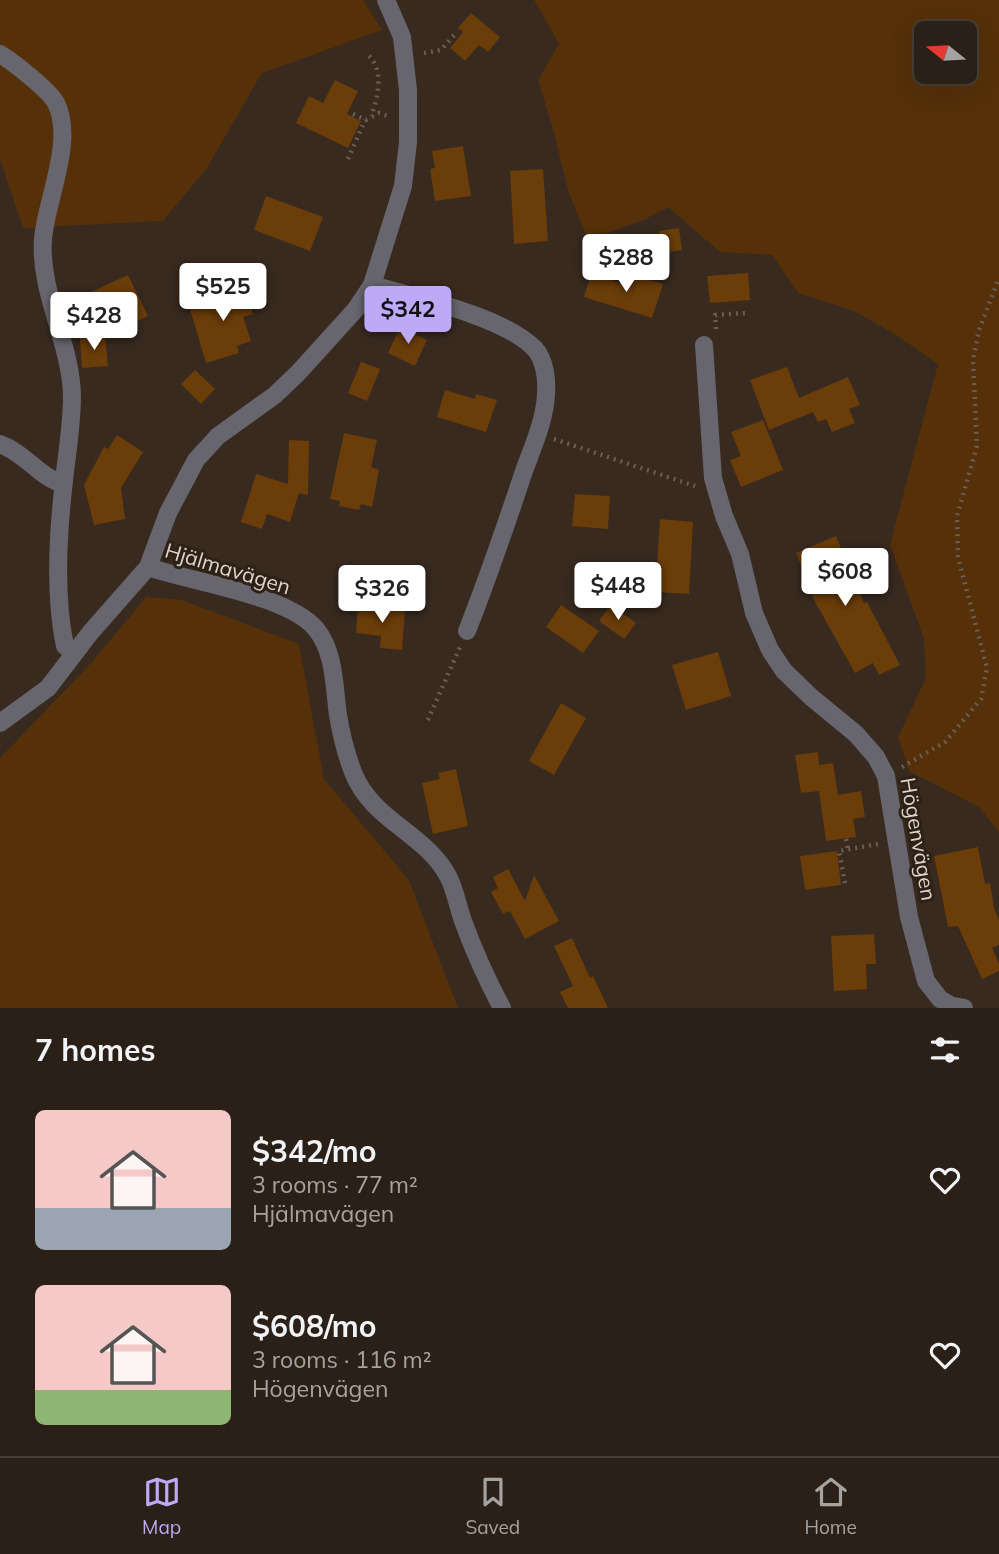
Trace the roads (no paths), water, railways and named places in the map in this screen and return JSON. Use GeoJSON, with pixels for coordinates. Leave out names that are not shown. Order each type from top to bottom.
{"type":"FeatureCollection","features":[{"type":"Feature","properties":{"kind":"street","name":"Hjälmavägen"},"geometry":{"type":"LineString","coordinates":[[0,723],[47,688],[148,567],[168,513],[196,460],[218,436],[275,395],[298,373],[356,309],[372,285],[403,186],[408,142],[408,90],[402,37],[386,0]]}},
{"type":"Feature","properties":{"kind":"street"},"geometry":{"type":"LineString","coordinates":[[0,54],[55,102],[62,132],[57,179],[43,240],[47,285],[64,343],[72,395],[59,551],[60,626],[65,646],[74,653]]}},
{"type":"Feature","properties":{"kind":"street"},"geometry":{"type":"LineString","coordinates":[[372,285],[450,306],[507,329],[536,349],[545,370],[546,395],[537,433],[501,544],[467,631]]}},
{"type":"Feature","properties":{"kind":"street","name":"Högenvägen"},"geometry":{"type":"LineString","coordinates":[[704,351],[713,478],[724,516],[740,554],[754,613],[770,650],[783,671],[856,734],[876,757],[886,776],[909,917],[926,981],[940,999],[956,1007]]}},
{"type":"Feature","properties":{"kind":"street"},"geometry":{"type":"LineString","coordinates":[[0,444],[31,463],[50,481],[63,484]]}},
{"type":"Feature","properties":{"kind":"street","name":"Hjälmavägen"},"geometry":{"type":"LineString","coordinates":[[148,567],[270,602],[295,613],[315,628],[326,645],[339,718],[353,771],[364,793],[377,810],[429,850],[449,877],[468,933],[502,1008]]}}]}
